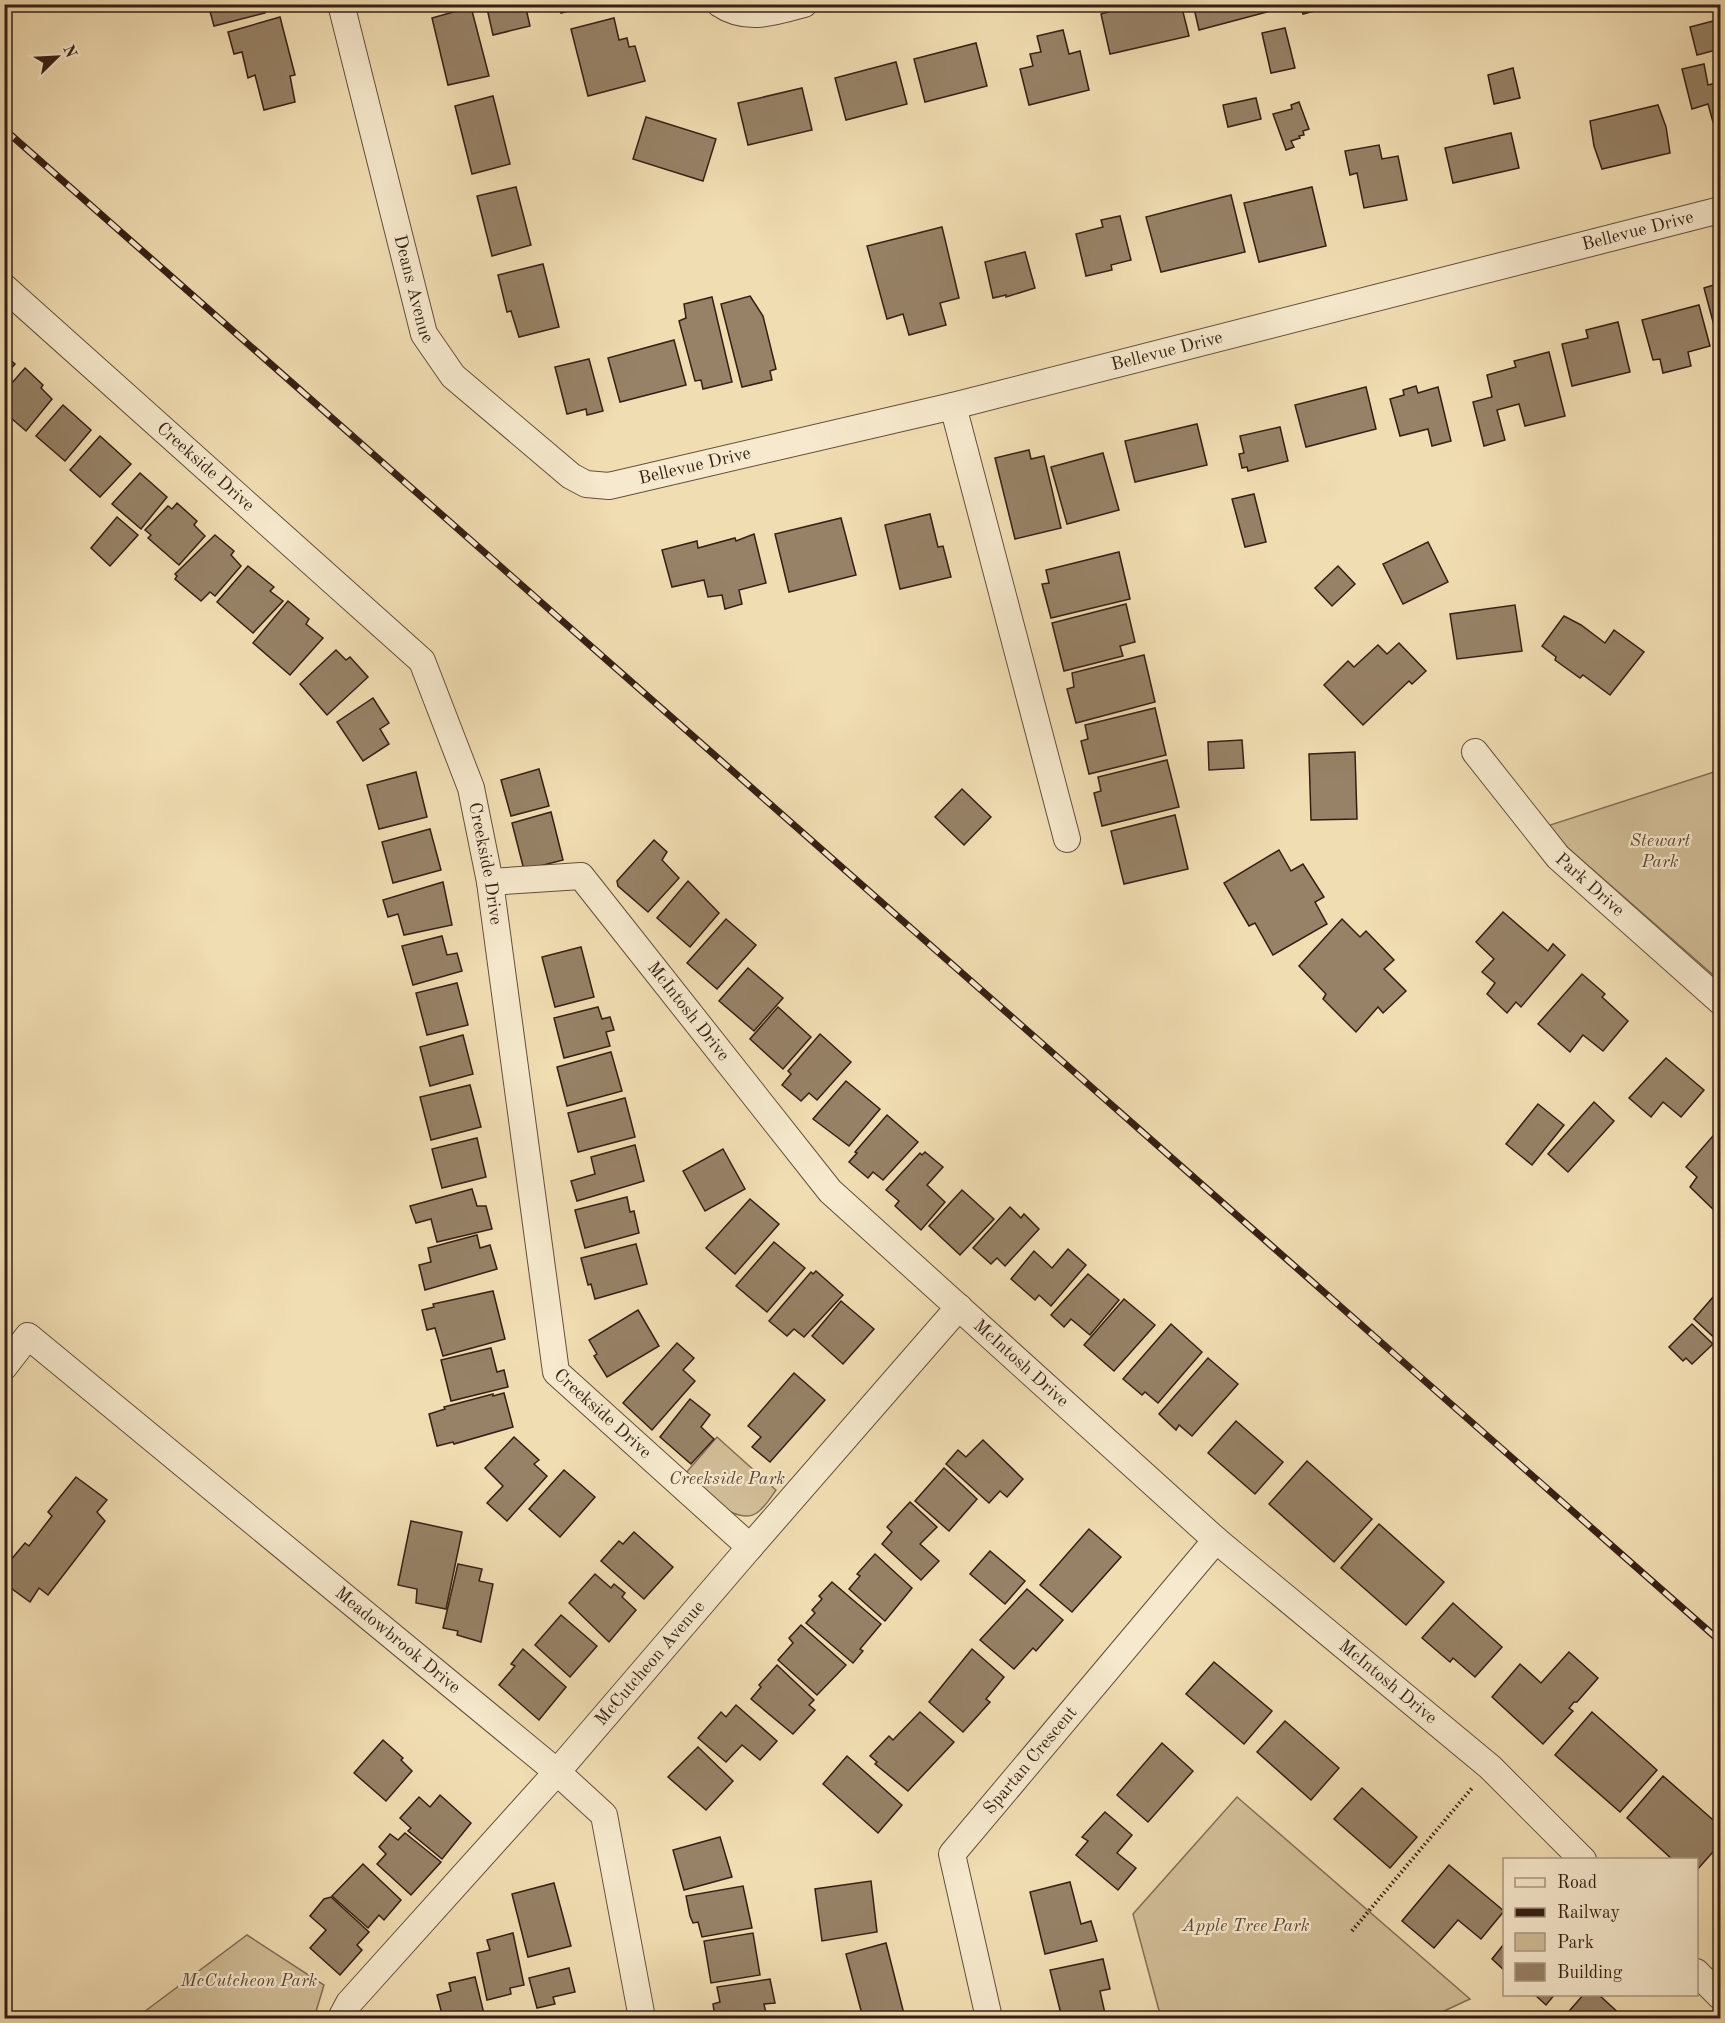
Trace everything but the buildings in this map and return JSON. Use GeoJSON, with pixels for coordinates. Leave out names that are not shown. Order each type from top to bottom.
{"type":"FeatureCollection","features":[{"type":"Feature","properties":{"kind":"street","name":"Deans Avenue"},"geometry":{"type":"LineString","coordinates":[[341,4],[424,334],[453,376],[571,476],[586,484],[609,486]]}},
{"type":"Feature","properties":{"kind":"street"},"geometry":{"type":"LineString","coordinates":[[720,5],[739,14],[763,15],[804,4]]}},
{"type":"Feature","properties":{"kind":"street","name":"Bellevue Drive"},"geometry":{"type":"LineString","coordinates":[[609,486],[953,406],[1720,210]]}},
{"type":"Feature","properties":{"kind":"street","name":"Creekside Drive"},"geometry":{"type":"LineString","coordinates":[[4,287],[422,661],[471,788],[490,882],[556,1372],[750,1547]]}},
{"type":"Feature","properties":{"kind":"street"},"geometry":{"type":"LineString","coordinates":[[953,406],[1067,839]]}},
{"type":"Feature","properties":{"kind":"street","name":"Park Drive"},"geometry":{"type":"LineString","coordinates":[[1475,752],[1558,857],[1720,1001]]}},
{"type":"Feature","properties":{"kind":"street","name":"McIntosh Drive"},"geometry":{"type":"LineString","coordinates":[[490,882],[581,876],[830,1191],[1216,1540],[1490,1767],[1581,1858]]}},
{"type":"Feature","properties":{"kind":"street","name":"McCutcheon Avenue"},"geometry":{"type":"LineString","coordinates":[[341,2019],[349,2003],[557,1772],[959,1307]]}},
{"type":"Feature","properties":{"kind":"street","name":"Meadowbrook Drive"},"geometry":{"type":"LineString","coordinates":[[4,1366],[28,1336],[557,1772],[604,1815],[642,2019]]}},
{"type":"Feature","properties":{"kind":"street","name":"Spartan Crescent"},"geometry":{"type":"LineString","coordinates":[[989,2019],[952,1854],[1216,1540]]}},
{"type":"Feature","properties":{"kind":"street"},"geometry":{"type":"LineString","coordinates":[[1698,1974],[1720,1996]]}},
{"type":"Feature","properties":{"kind":"path"},"geometry":{"type":"LineString","coordinates":[[1352,1931],[1490,1767]]}},
{"type":"Feature","properties":{"kind":"green space","name":"Stewart Park"},"geometry":{"type":"Polygon","coordinates":[[[1720,770],[1720,981],[1544,827],[1720,770]]]}},
{"type":"Feature","properties":{"kind":"green space","name":"Creekside Park"},"geometry":{"type":"Polygon","coordinates":[[[717,1437],[776,1490],[758,1512],[749,1516],[729,1511],[709,1497],[685,1474],[717,1437]]]}},
{"type":"Feature","properties":{"kind":"green space","name":"Apple Tree Park"},"geometry":{"type":"Polygon","coordinates":[[[1237,1797],[1470,1999],[1429,2018],[1161,2018],[1133,1914],[1237,1797]]]}},
{"type":"Feature","properties":{"kind":"green space","name":"McCutcheon Park"},"geometry":{"type":"Polygon","coordinates":[[[247,1935],[324,1985],[314,2018],[136,2018],[247,1935]]]}},
{"type":"Feature","properties":{"kind":"railway"},"geometry":{"type":"LineString","coordinates":[[4,129],[1720,1641]]}}]}
